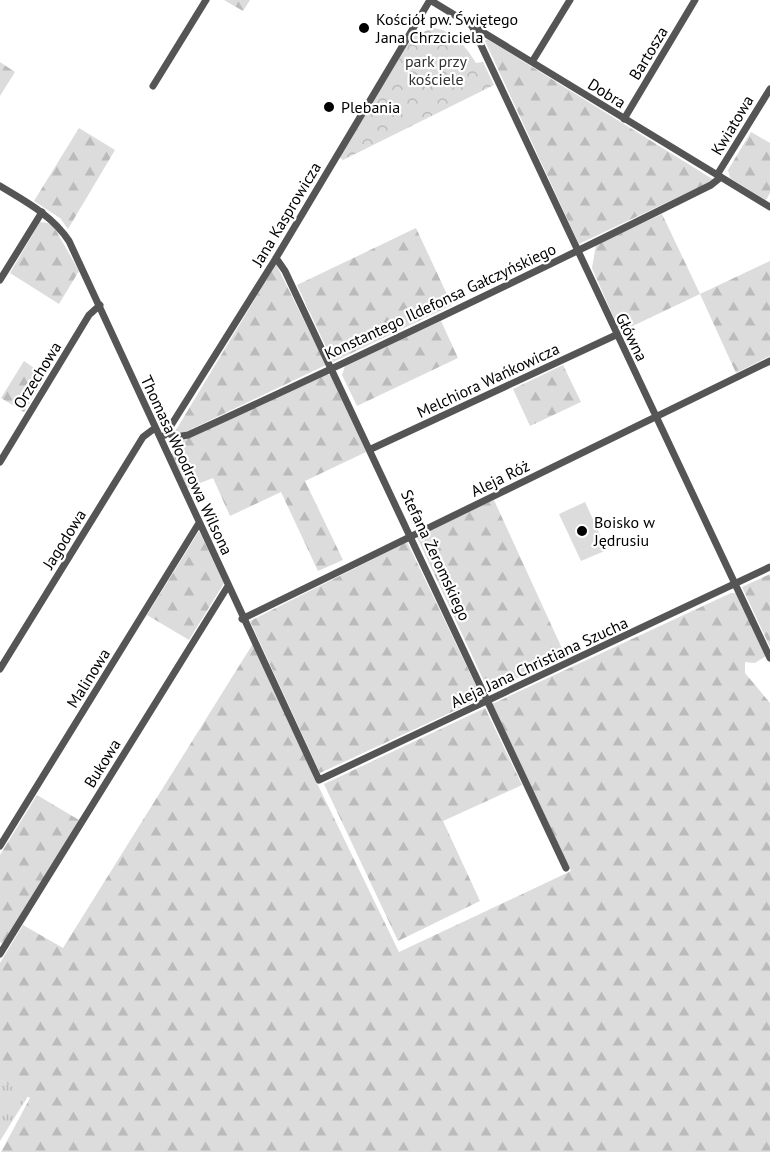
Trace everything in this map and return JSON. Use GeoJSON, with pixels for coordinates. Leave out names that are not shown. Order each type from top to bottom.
{"type":"FeatureCollection","features":[{"type":"Feature","properties":{"kind":"street"},"geometry":{"type":"LineString","coordinates":[[153,86],[206,0]]}},
{"type":"Feature","properties":{"kind":"street","name":"Dobra"},"geometry":{"type":"LineString","coordinates":[[430,0],[770,207]]}},
{"type":"Feature","properties":{"kind":"street","name":"Jana Kasprowicza"},"geometry":{"type":"LineString","coordinates":[[160,438],[168,433],[276,258],[430,0]]}},
{"type":"Feature","properties":{"kind":"street"},"geometry":{"type":"LineString","coordinates":[[532,62],[570,0]]}},
{"type":"Feature","properties":{"kind":"street","name":"Bartosza"},"geometry":{"type":"LineString","coordinates":[[624,119],[696,0]]}},
{"type":"Feature","properties":{"kind":"street","name":"Główna"},"geometry":{"type":"LineString","coordinates":[[472,26],[770,658]]}},
{"type":"Feature","properties":{"kind":"street","name":"Kwiatowa"},"geometry":{"type":"LineString","coordinates":[[719,176],[770,89]]}},
{"type":"Feature","properties":{"kind":"street","name":"Konstantego Ildefonsa Gałczyńskiego"},"geometry":{"type":"LineString","coordinates":[[168,433],[176,437],[188,435],[578,251],[711,185],[719,176]]}},
{"type":"Feature","properties":{"kind":"street","name":"Thomasa Woodrowa Wilsona"},"geometry":{"type":"LineString","coordinates":[[0,186],[42,212],[61,228],[69,241],[242,619],[257,642],[320,780]]}},
{"type":"Feature","properties":{"kind":"street"},"geometry":{"type":"LineString","coordinates":[[0,280],[42,212]]}},
{"type":"Feature","properties":{"kind":"street","name":"Stefana Żeromskiego"},"geometry":{"type":"LineString","coordinates":[[276,258],[285,271],[371,449],[566,868]]}},
{"type":"Feature","properties":{"kind":"street","name":"Orzechowa"},"geometry":{"type":"LineString","coordinates":[[0,462],[89,315],[100,305]]}},
{"type":"Feature","properties":{"kind":"street","name":"Melchiora Wańkowicza"},"geometry":{"type":"LineString","coordinates":[[371,449],[616,335]]}},
{"type":"Feature","properties":{"kind":"street","name":"Aleja Róż"},"geometry":{"type":"LineString","coordinates":[[242,619],[770,361]]}},
{"type":"Feature","properties":{"kind":"street","name":"Jagodowa"},"geometry":{"type":"LineString","coordinates":[[0,669],[143,436],[155,428]]}},
{"type":"Feature","properties":{"kind":"street","name":"Malinowa"},"geometry":{"type":"LineString","coordinates":[[0,846],[198,523]]}},
{"type":"Feature","properties":{"kind":"street","name":"Aleja Jana Christiana Szucha"},"geometry":{"type":"LineString","coordinates":[[320,780],[770,567]]}},
{"type":"Feature","properties":{"kind":"street","name":"Bukowa"},"geometry":{"type":"LineString","coordinates":[[0,954],[228,586]]}},
{"type":"Feature","properties":{"kind":"green space"},"geometry":{"type":"Polygon","coordinates":[[[224,0],[250,0],[243,11],[224,0]]]}},
{"type":"Feature","properties":{"kind":"green space","name":"park przy kościele"},"geometry":{"type":"Polygon","coordinates":[[[433,28],[453,36],[464,45],[476,63],[483,62],[494,85],[343,160],[339,157],[413,36],[433,28]]]}},
{"type":"Feature","properties":{"kind":"green space"},"geometry":{"type":"Polygon","coordinates":[[[487,39],[714,180],[579,244],[485,41],[487,39]]]}},
{"type":"Feature","properties":{"kind":"green space"},"geometry":{"type":"Polygon","coordinates":[[[0,62],[15,72],[0,96],[0,62]]]}},
{"type":"Feature","properties":{"kind":"green space"},"geometry":{"type":"Polygon","coordinates":[[[79,128],[115,150],[68,229],[60,218],[34,201],[79,128]]]}},
{"type":"Feature","properties":{"kind":"green space"},"geometry":{"type":"Polygon","coordinates":[[[751,132],[770,143],[770,193],[766,200],[730,178],[728,170],[751,132]]]}},
{"type":"Feature","properties":{"kind":"green space"},"geometry":{"type":"Polygon","coordinates":[[[662,214],[700,294],[620,332],[592,268],[596,245],[662,214]]]}},
{"type":"Feature","properties":{"kind":"green space"},"geometry":{"type":"Polygon","coordinates":[[[40,222],[54,227],[79,271],[59,304],[10,273],[40,222]]]}},
{"type":"Feature","properties":{"kind":"green space"},"geometry":{"type":"Polygon","coordinates":[[[416,228],[452,305],[333,362],[297,285],[416,228]]]}},
{"type":"Feature","properties":{"kind":"green space"},"geometry":{"type":"Polygon","coordinates":[[[770,261],[770,356],[736,373],[700,294],[770,261]]]}},
{"type":"Feature","properties":{"kind":"green space"},"geometry":{"type":"Polygon","coordinates":[[[276,264],[326,365],[181,434],[176,430],[276,264]]]}},
{"type":"Feature","properties":{"kind":"green space"},"geometry":{"type":"Polygon","coordinates":[[[441,321],[458,358],[357,406],[342,375],[345,366],[441,321]]]}},
{"type":"Feature","properties":{"kind":"green space"},"geometry":{"type":"Polygon","coordinates":[[[24,361],[46,376],[24,412],[1,398],[24,361]]]}},
{"type":"Feature","properties":{"kind":"green space"},"geometry":{"type":"Polygon","coordinates":[[[563,365],[581,402],[530,426],[513,389],[563,365]]]}},
{"type":"Feature","properties":{"kind":"green space"},"geometry":{"type":"Polygon","coordinates":[[[324,373],[330,375],[366,452],[305,481],[343,560],[318,571],[281,492],[230,516],[213,478],[187,488],[171,455],[176,443],[324,373]]]}},
{"type":"Feature","properties":{"kind":"green space"},"geometry":{"type":"Polygon","coordinates":[[[494,500],[565,655],[489,692],[416,535],[494,500]]]}},
{"type":"Feature","properties":{"kind":"green space"},"geometry":{"type":"Polygon","coordinates":[[[585,502],[607,550],[581,561],[559,514],[585,502]]]}},
{"type":"Feature","properties":{"kind":"green space"},"geometry":{"type":"Polygon","coordinates":[[[199,531],[224,583],[189,640],[147,615],[199,531]]]}},
{"type":"Feature","properties":{"kind":"green space"},"geometry":{"type":"Polygon","coordinates":[[[407,542],[482,698],[320,773],[250,621],[407,542]]]}},
{"type":"Feature","properties":{"kind":"green space"},"geometry":{"type":"Polygon","coordinates":[[[770,574],[770,647],[742,587],[770,574]]]}},
{"type":"Feature","properties":{"kind":"green space"},"geometry":{"type":"Polygon","coordinates":[[[731,593],[736,593],[766,656],[755,663],[745,662],[745,673],[770,703],[770,1152],[1,1152],[30,1098],[0,1079],[0,963],[23,925],[63,948],[254,642],[315,779],[399,952],[571,871],[492,704],[731,593]]]}},
{"type":"Feature","properties":{"kind":"green space"},"geometry":{"type":"Polygon","coordinates":[[[485,708],[522,785],[443,821],[480,901],[398,941],[324,784],[485,708]]]}},
{"type":"Feature","properties":{"kind":"green space"},"geometry":{"type":"Polygon","coordinates":[[[37,795],[79,820],[3,944],[0,942],[0,855],[37,795]]]}},
{"type":"Feature","properties":{"kind":"green space"},"geometry":{"type":"Polygon","coordinates":[[[0,1079],[28,1096],[0,1141],[0,1079]]]}},
{"type":"Feature","properties":{"kind":"place","name":"Kościół pw. Świętego Jana Chrzciciela"},"geometry":{"type":"Point","coordinates":[364,28]}},
{"type":"Feature","properties":{"kind":"place","name":"Plebania"},"geometry":{"type":"Point","coordinates":[329,107]}},
{"type":"Feature","properties":{"kind":"place","name":"Boisko w Jędrusiu"},"geometry":{"type":"Point","coordinates":[582,531]}}]}
